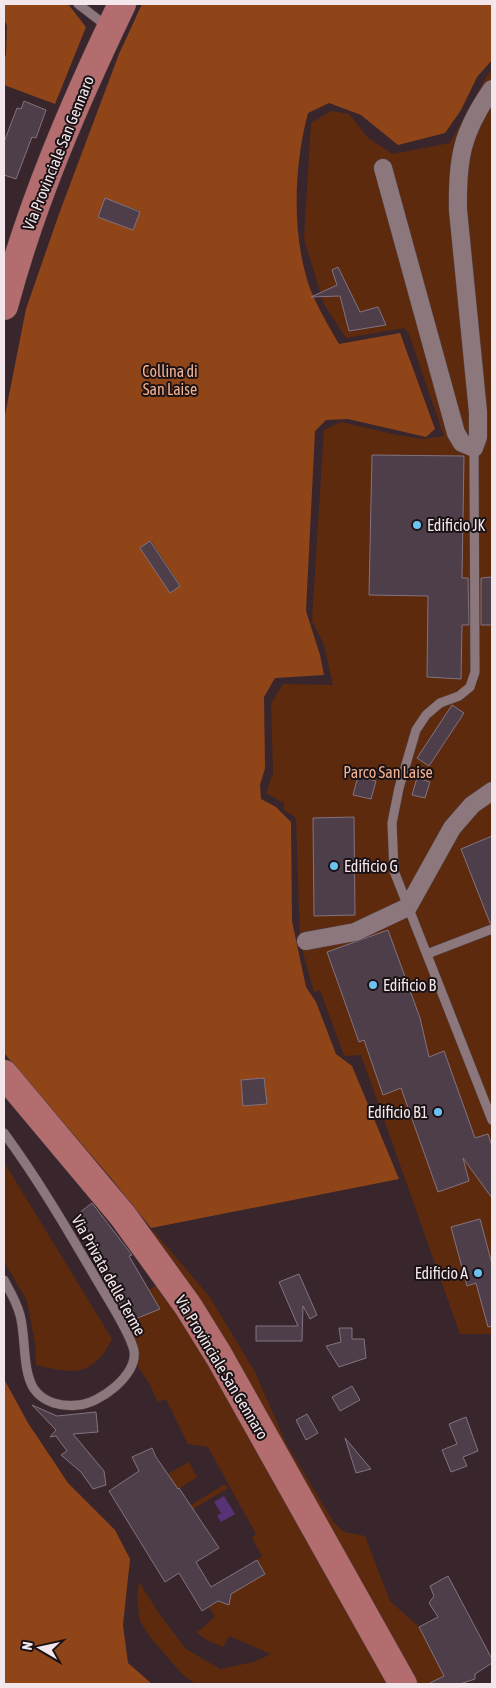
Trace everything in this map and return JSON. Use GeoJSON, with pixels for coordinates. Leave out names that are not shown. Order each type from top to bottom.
{"type":"FeatureCollection","features":[{"type":"Feature","properties":{"kind":"main road","name":"Via Provinciale San Gennaro"},"geometry":{"type":"LineString","coordinates":[[4,306],[15,266],[49,167],[84,83],[122,4]]}},
{"type":"Feature","properties":{"kind":"main road","name":"Via Provinciale San Gennaro"},"geometry":{"type":"LineString","coordinates":[[4,1074],[124,1216],[192,1312],[219,1356],[403,1684]]}},
{"type":"Feature","properties":{"kind":"street"},"geometry":{"type":"LineString","coordinates":[[383,168],[456,433],[462,443],[474,448],[478,437],[478,412],[458,210],[458,183],[463,144],[476,116],[492,89]]}},
{"type":"Feature","properties":{"kind":"street"},"geometry":{"type":"LineString","coordinates":[[306,941],[355,932],[408,907],[452,828],[472,805],[492,791]]}},
{"type":"Feature","properties":{"kind":"lane"},"geometry":{"type":"LineString","coordinates":[[78,4],[110,28]]}},
{"type":"Feature","properties":{"kind":"lane"},"geometry":{"type":"LineString","coordinates":[[474,448],[475,672],[470,687],[459,696],[440,703],[426,715],[416,730],[399,788],[392,823],[392,848],[394,871],[492,1120]]}},
{"type":"Feature","properties":{"kind":"lane"},"geometry":{"type":"LineString","coordinates":[[427,954],[492,929]]}},
{"type":"Feature","properties":{"kind":"lane","name":"Via Privata delle Terme"},"geometry":{"type":"LineString","coordinates":[[4,1133],[54,1206],[121,1322],[134,1351],[131,1366],[127,1373],[103,1396],[94,1402],[84,1405],[62,1405],[42,1397],[30,1383],[20,1314],[4,1280]]}},
{"type":"Feature","properties":{"kind":"green space"},"geometry":{"type":"Polygon","coordinates":[[[4,4],[68,4],[86,27],[55,104],[4,85],[7,26],[4,19],[4,4]]]}},
{"type":"Feature","properties":{"kind":"green space","name":"Collina di San Laise"},"geometry":{"type":"Polygon","coordinates":[[[142,4],[492,4],[492,60],[477,77],[461,110],[445,133],[398,145],[361,115],[329,103],[308,113],[298,171],[297,213],[301,253],[307,281],[324,318],[339,344],[400,333],[435,429],[426,437],[348,419],[326,420],[315,431],[306,611],[320,655],[324,675],[275,678],[264,697],[265,768],[260,785],[261,799],[276,807],[291,822],[292,921],[306,987],[316,1002],[336,1054],[352,1066],[399,1179],[151,1228],[4,1053],[4,420],[26,309],[59,214],[119,54],[142,4]],[[105,199],[98,217],[133,230],[140,211],[105,199]],[[151,541],[140,548],[170,592],[180,585],[151,541]],[[264,1078],[241,1080],[243,1106],[267,1104],[264,1078]]]}},
{"type":"Feature","properties":{"kind":"green space","name":"Parco San Laise"},"geometry":{"type":"Polygon","coordinates":[[[492,70],[492,1334],[460,1334],[361,1055],[344,1056],[320,990],[314,992],[300,942],[296,818],[284,810],[284,803],[266,793],[273,773],[271,704],[283,684],[333,685],[324,645],[312,621],[324,430],[341,422],[423,439],[444,436],[409,334],[404,328],[346,338],[324,304],[304,239],[311,123],[331,111],[349,114],[368,138],[393,154],[450,143],[492,70]]]}},
{"type":"Feature","properties":{"kind":"green space"},"geometry":{"type":"Polygon","coordinates":[[[4,1162],[112,1339],[97,1360],[81,1370],[61,1370],[36,1365],[35,1344],[27,1301],[4,1261],[4,1162]]]}},
{"type":"Feature","properties":{"kind":"green space"},"geometry":{"type":"Polygon","coordinates":[[[151,1228],[209,1296],[255,1372],[286,1443],[334,1523],[344,1532],[365,1536],[390,1601],[419,1627],[444,1676],[429,1684],[415,1684],[171,1273],[151,1228]]]}},
{"type":"Feature","properties":{"kind":"green space"},"geometry":{"type":"Polygon","coordinates":[[[157,1285],[165,1300],[172,1296],[391,1684],[196,1684],[183,1675],[150,1637],[140,1621],[137,1597],[139,1582],[160,1615],[186,1649],[220,1669],[254,1662],[271,1654],[229,1636],[223,1647],[207,1640],[196,1632],[215,1616],[209,1607],[220,1600],[222,1603],[228,1603],[231,1598],[229,1595],[265,1573],[257,1560],[262,1556],[252,1538],[256,1534],[208,1447],[188,1444],[166,1399],[158,1402],[149,1383],[138,1367],[136,1347],[129,1321],[159,1309],[149,1290],[157,1285]]]}},
{"type":"Feature","properties":{"kind":"green space"},"geometry":{"type":"Polygon","coordinates":[[[4,1379],[28,1423],[68,1483],[115,1530],[130,1559],[123,1625],[128,1663],[152,1684],[4,1684],[4,1379]]]}},
{"type":"Feature","properties":{"kind":"green space"},"geometry":{"type":"Polygon","coordinates":[[[189,1462],[197,1477],[174,1492],[167,1481],[171,1478],[168,1474],[189,1462]]]}},
{"type":"Feature","properties":{"kind":"green space"},"geometry":{"type":"Polygon","coordinates":[[[225,1484],[228,1488],[193,1509],[191,1505],[225,1484]]]}},
{"type":"Feature","properties":{"kind":"shaded area"},"geometry":{"type":"Polygon","coordinates":[[[224,1496],[235,1514],[221,1522],[217,1516],[221,1513],[214,1502],[224,1496]]]}},
{"type":"Feature","properties":{"kind":"building"},"geometry":{"type":"Polygon","coordinates":[[[24,101],[46,110],[36,138],[32,137],[16,179],[4,175],[4,142],[17,108],[21,109],[24,101]]]}},
{"type":"Feature","properties":{"kind":"building"},"geometry":{"type":"Polygon","coordinates":[[[105,198],[140,212],[133,230],[98,217],[105,198]]]}},
{"type":"Feature","properties":{"kind":"building"},"geometry":{"type":"Polygon","coordinates":[[[338,267],[360,312],[378,307],[386,325],[349,331],[340,296],[311,297],[337,285],[332,270],[338,267]]]}},
{"type":"Feature","properties":{"kind":"building","name":"Edificio JK"},"geometry":{"type":"Polygon","coordinates":[[[372,455],[464,456],[462,578],[468,578],[469,625],[462,625],[461,679],[427,677],[428,596],[369,595],[372,455]]]}},
{"type":"Feature","properties":{"kind":"building"},"geometry":{"type":"Polygon","coordinates":[[[150,541],[180,586],[170,593],[140,548],[150,541]]]}},
{"type":"Feature","properties":{"kind":"building"},"geometry":{"type":"Polygon","coordinates":[[[492,577],[492,625],[481,625],[481,578],[492,577]]]}},
{"type":"Feature","properties":{"kind":"building"},"geometry":{"type":"Polygon","coordinates":[[[452,705],[464,713],[429,766],[417,758],[452,705]]]}},
{"type":"Feature","properties":{"kind":"building"},"geometry":{"type":"Polygon","coordinates":[[[358,776],[376,781],[371,799],[353,795],[358,776]]]}},
{"type":"Feature","properties":{"kind":"building"},"geometry":{"type":"Polygon","coordinates":[[[417,778],[430,782],[425,798],[412,795],[417,778]]]}},
{"type":"Feature","properties":{"kind":"building","name":"Edificio G"},"geometry":{"type":"Polygon","coordinates":[[[354,817],[355,915],[314,916],[313,818],[354,817]]]}},
{"type":"Feature","properties":{"kind":"building"},"geometry":{"type":"Polygon","coordinates":[[[492,836],[492,923],[490,923],[461,849],[492,836]]]}},
{"type":"Feature","properties":{"kind":"building"},"geometry":{"type":"Polygon","coordinates":[[[388,930],[420,1018],[429,1057],[444,1051],[475,1138],[488,1134],[492,1146],[492,1198],[463,1158],[469,1181],[438,1192],[401,1088],[383,1095],[364,1040],[359,1042],[327,952],[388,930]]]}},
{"type":"Feature","properties":{"kind":"building"},"geometry":{"type":"Polygon","coordinates":[[[264,1078],[267,1104],[243,1106],[241,1080],[264,1078]]]}},
{"type":"Feature","properties":{"kind":"building"},"geometry":{"type":"Polygon","coordinates":[[[92,1203],[132,1255],[129,1256],[160,1309],[130,1321],[94,1261],[99,1248],[78,1214],[92,1203]]]}},
{"type":"Feature","properties":{"kind":"building","name":"Edificio A"},"geometry":{"type":"Polygon","coordinates":[[[480,1219],[492,1264],[492,1326],[488,1327],[476,1283],[467,1286],[451,1227],[480,1219]]]}},
{"type":"Feature","properties":{"kind":"building"},"geometry":{"type":"Polygon","coordinates":[[[299,1274],[317,1315],[310,1319],[303,1306],[302,1341],[256,1341],[256,1326],[298,1326],[279,1282],[299,1274]]]}},
{"type":"Feature","properties":{"kind":"building"},"geometry":{"type":"Polygon","coordinates":[[[339,1328],[352,1328],[352,1339],[364,1339],[366,1358],[339,1367],[326,1346],[341,1342],[339,1328]]]}},
{"type":"Feature","properties":{"kind":"building"},"geometry":{"type":"Polygon","coordinates":[[[352,1386],[360,1400],[340,1411],[332,1397],[352,1386]]]}},
{"type":"Feature","properties":{"kind":"building"},"geometry":{"type":"Polygon","coordinates":[[[32,1405],[57,1416],[96,1412],[98,1432],[73,1434],[104,1471],[106,1485],[93,1489],[81,1472],[61,1455],[67,1451],[56,1436],[50,1437],[56,1430],[32,1405]]]}},
{"type":"Feature","properties":{"kind":"building"},"geometry":{"type":"Polygon","coordinates":[[[307,1414],[318,1433],[306,1440],[296,1420],[307,1414]]]}},
{"type":"Feature","properties":{"kind":"building"},"geometry":{"type":"Polygon","coordinates":[[[466,1417],[478,1451],[463,1457],[467,1466],[451,1472],[442,1450],[457,1444],[449,1424],[466,1417]]]}},
{"type":"Feature","properties":{"kind":"building"},"geometry":{"type":"Polygon","coordinates":[[[345,1438],[371,1469],[356,1473],[345,1438]]]}},
{"type":"Feature","properties":{"kind":"building"},"geometry":{"type":"Polygon","coordinates":[[[152,1448],[156,1457],[219,1548],[196,1562],[211,1587],[257,1560],[265,1574],[231,1594],[229,1605],[218,1601],[202,1611],[179,1573],[165,1582],[109,1491],[139,1471],[132,1457],[152,1448]]]}},
{"type":"Feature","properties":{"kind":"building"},"geometry":{"type":"Polygon","coordinates":[[[448,1576],[492,1659],[492,1663],[475,1674],[475,1679],[460,1684],[428,1684],[444,1676],[419,1627],[438,1617],[429,1603],[434,1596],[430,1586],[448,1576]]]}},
{"type":"Feature","properties":{"kind":"place","name":"Edificio JK"},"geometry":{"type":"Point","coordinates":[417,525]}},
{"type":"Feature","properties":{"kind":"place","name":"Edificio G"},"geometry":{"type":"Point","coordinates":[334,866]}},
{"type":"Feature","properties":{"kind":"place","name":"Edificio B"},"geometry":{"type":"Point","coordinates":[373,985]}},
{"type":"Feature","properties":{"kind":"place","name":"Edificio B1"},"geometry":{"type":"Point","coordinates":[438,1112]}},
{"type":"Feature","properties":{"kind":"place","name":"Edificio A"},"geometry":{"type":"Point","coordinates":[478,1273]}}]}
